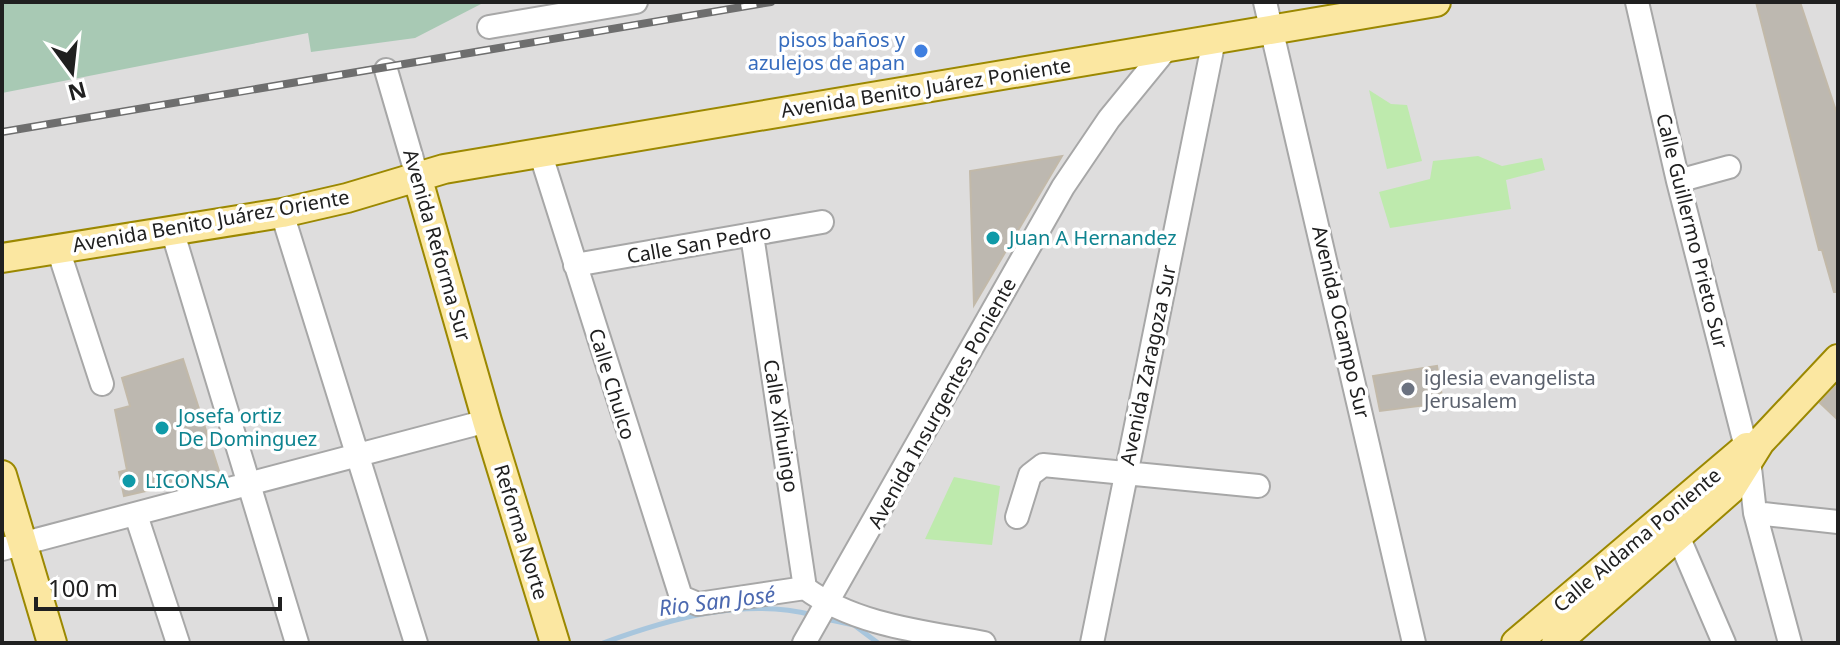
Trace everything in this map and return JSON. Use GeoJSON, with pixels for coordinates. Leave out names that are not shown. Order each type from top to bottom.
{"type":"FeatureCollection","features":[{"type":"Feature","properties":{"kind":"main road","name":"Avenida Benito Juárez Poniente"},"geometry":{"type":"LineString","coordinates":[[417,176],[540,152],[1436,2]]}},
{"type":"Feature","properties":{"kind":"main road","name":"Avenida Benito Juárez Oriente"},"geometry":{"type":"LineString","coordinates":[[2,258],[282,213],[347,198],[417,176]]}},
{"type":"Feature","properties":{"kind":"main road","name":"Avenida Reforma Sur"},"geometry":{"type":"LineString","coordinates":[[417,176],[487,421]]}},
{"type":"Feature","properties":{"kind":"main road","name":"Calle Aldama Poniente"},"geometry":{"type":"LineString","coordinates":[[1516,643],[1751,449],[1838,359]]}},
{"type":"Feature","properties":{"kind":"main road","name":"Reforma Norte"},"geometry":{"type":"LineString","coordinates":[[487,421],[555,643]]}},
{"type":"Feature","properties":{"kind":"main road","name":"Calle Aldama Poniente"},"geometry":{"type":"LineString","coordinates":[[1556,643],[1730,490],[1751,449]]}},
{"type":"Feature","properties":{"kind":"main road"},"geometry":{"type":"LineString","coordinates":[[2,475],[12,546],[52,643]]}},
{"type":"Feature","properties":{"kind":"street"},"geometry":{"type":"LineString","coordinates":[[489,27],[636,2]]}},
{"type":"Feature","properties":{"kind":"street","name":"Avenida Ocampo Sur"},"geometry":{"type":"LineString","coordinates":[[1265,2],[1414,643]]}},
{"type":"Feature","properties":{"kind":"street","name":"Calle Guillermo Prieto Sur"},"geometry":{"type":"LineString","coordinates":[[1637,2],[1678,181],[1751,449],[1755,513],[1790,643]]}},
{"type":"Feature","properties":{"kind":"street","name":"Avenida Zaragoza Sur"},"geometry":{"type":"LineString","coordinates":[[1092,643],[1214,40]]}},
{"type":"Feature","properties":{"kind":"street","name":"Avenida Insurgentes Poniente"},"geometry":{"type":"LineString","coordinates":[[817,622],[1063,187],[1109,119],[1167,48]]}},
{"type":"Feature","properties":{"kind":"street","name":"Avenida Reforma Sur"},"geometry":{"type":"LineString","coordinates":[[386,70],[417,176]]}},
{"type":"Feature","properties":{"kind":"street","name":"Calle Chulco"},"geometry":{"type":"LineString","coordinates":[[540,152],[674,583],[681,597],[698,604],[805,588]]}},
{"type":"Feature","properties":{"kind":"street"},"geometry":{"type":"LineString","coordinates":[[1678,181],[1729,167]]}},
{"type":"Feature","properties":{"kind":"street"},"geometry":{"type":"LineString","coordinates":[[282,213],[416,643]]}},
{"type":"Feature","properties":{"kind":"street","name":"Calle San Pedro"},"geometry":{"type":"LineString","coordinates":[[575,265],[822,222]]}},
{"type":"Feature","properties":{"kind":"street"},"geometry":{"type":"LineString","coordinates":[[172,230],[297,643]]}},
{"type":"Feature","properties":{"kind":"street","name":"Calle Xihuingo"},"geometry":{"type":"LineString","coordinates":[[752,235],[805,588]]}},
{"type":"Feature","properties":{"kind":"street"},"geometry":{"type":"LineString","coordinates":[[58,249],[102,384]]}},
{"type":"Feature","properties":{"kind":"street"},"geometry":{"type":"LineString","coordinates":[[12,546],[487,421]]}},
{"type":"Feature","properties":{"kind":"street"},"geometry":{"type":"LineString","coordinates":[[1017,517],[1030,475],[1043,465],[1258,486]]}},
{"type":"Feature","properties":{"kind":"street"},"geometry":{"type":"LineString","coordinates":[[1755,513],[1838,522]]}},
{"type":"Feature","properties":{"kind":"street"},"geometry":{"type":"LineString","coordinates":[[136,515],[178,643]]}},
{"type":"Feature","properties":{"kind":"street"},"geometry":{"type":"LineString","coordinates":[[1678,536],[1724,643]]}},
{"type":"Feature","properties":{"kind":"street"},"geometry":{"type":"LineString","coordinates":[[805,588],[817,622],[885,623],[984,643]]}},
{"type":"Feature","properties":{"kind":"shaded area"},"geometry":{"type":"Polygon","coordinates":[[[2,2],[1838,2],[1838,643],[2,643],[2,2]]]}},
{"type":"Feature","properties":{"kind":"green space"},"geometry":{"type":"Polygon","coordinates":[[[2,2],[492,2],[481,4],[415,38],[311,52],[308,33],[2,93],[2,2]]]}},
{"type":"Feature","properties":{"kind":"green space"},"geometry":{"type":"Polygon","coordinates":[[[1369,90],[1391,104],[1407,105],[1422,161],[1387,169],[1369,90]]]}},
{"type":"Feature","properties":{"kind":"green space"},"geometry":{"type":"Polygon","coordinates":[[[1478,156],[1502,166],[1542,158],[1545,170],[1506,180],[1511,209],[1390,228],[1379,192],[1430,179],[1433,161],[1478,156]]]}},
{"type":"Feature","properties":{"kind":"green space"},"geometry":{"type":"Polygon","coordinates":[[[954,477],[1000,486],[992,545],[925,539],[954,477]]]}},
{"type":"Feature","properties":{"kind":"building"},"geometry":{"type":"Polygon","coordinates":[[[1756,2],[1800,2],[1838,117],[1838,292],[1834,292],[1822,250],[1819,250],[1756,2]]]}},
{"type":"Feature","properties":{"kind":"building","name":"Juan A Hernandez"},"geometry":{"type":"Polygon","coordinates":[[[1062,156],[974,305],[970,171],[1062,156]]]}},
{"type":"Feature","properties":{"kind":"building","name":"Josefa ortiz De Dominguez"},"geometry":{"type":"Polygon","coordinates":[[[183,359],[220,474],[124,496],[119,472],[127,470],[115,410],[130,406],[122,378],[183,359]]]}},
{"type":"Feature","properties":{"kind":"building","name":"iglesia evangelista Jerusalem"},"geometry":{"type":"Polygon","coordinates":[[[1437,366],[1443,403],[1380,411],[1373,376],[1437,366]]]}},
{"type":"Feature","properties":{"kind":"building"},"geometry":{"type":"Polygon","coordinates":[[[1838,384],[1838,420],[1820,403],[1838,384]]]}},
{"type":"Feature","properties":{"kind":"waterway","name":"Rio San José"},"geometry":{"type":"LineString","coordinates":[[603,643],[706,613],[760,608],[813,615]]}},
{"type":"Feature","properties":{"kind":"waterway","name":"Rio San José"},"geometry":{"type":"LineString","coordinates":[[826,619],[854,625],[878,643]]}},
{"type":"Feature","properties":{"kind":"railway"},"geometry":{"type":"LineString","coordinates":[[2,132],[771,2]]}},
{"type":"Feature","properties":{"kind":"place","name":"pisos baños y azulejos de apan"},"geometry":{"type":"Point","coordinates":[921,51]}},
{"type":"Feature","properties":{"kind":"place","name":"Juan A Hernandez"},"geometry":{"type":"Point","coordinates":[993,238]}},
{"type":"Feature","properties":{"kind":"place","name":"iglesia evangelista Jerusalem"},"geometry":{"type":"Point","coordinates":[1408,389]}},
{"type":"Feature","properties":{"kind":"place","name":"Josefa ortiz De Dominguez"},"geometry":{"type":"Point","coordinates":[162,428]}},
{"type":"Feature","properties":{"kind":"place","name":"LICONSA"},"geometry":{"type":"Point","coordinates":[129,481]}}]}
